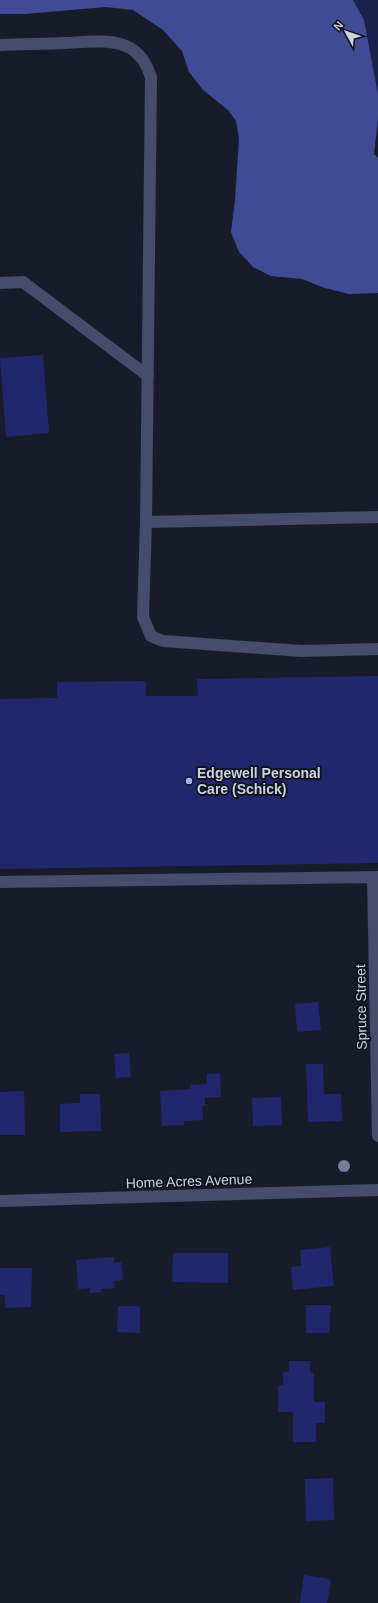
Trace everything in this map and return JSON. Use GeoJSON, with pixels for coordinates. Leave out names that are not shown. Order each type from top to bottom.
{"type":"FeatureCollection","features":[{"type":"Feature","properties":{"kind":"street"},"geometry":{"type":"LineString","coordinates":[[0,45],[93,42],[116,43],[131,48],[144,60],[151,77],[146,522],[143,617],[151,636],[163,641],[301,651],[378,649]]}},
{"type":"Feature","properties":{"kind":"street"},"geometry":{"type":"LineString","coordinates":[[0,283],[23,282],[148,376]]}},
{"type":"Feature","properties":{"kind":"street"},"geometry":{"type":"LineString","coordinates":[[146,522],[378,517]]}},
{"type":"Feature","properties":{"kind":"street"},"geometry":{"type":"LineString","coordinates":[[0,882],[376,877]]}},
{"type":"Feature","properties":{"kind":"street","name":"Spruce Street"},"geometry":{"type":"LineString","coordinates":[[376,877],[378,1136]]}},
{"type":"Feature","properties":{"kind":"street","name":"Home Acres Avenue"},"geometry":{"type":"LineString","coordinates":[[0,1201],[378,1190]]}},
{"type":"Feature","properties":{"kind":"shaded area"},"geometry":{"type":"Polygon","coordinates":[[[0,0],[353,0],[364,20],[378,94],[378,119],[374,154],[378,158],[378,293],[349,294],[325,288],[302,279],[271,276],[253,267],[239,252],[231,232],[235,200],[239,138],[236,121],[228,110],[203,90],[189,72],[182,51],[163,30],[133,10],[106,7],[25,14],[0,14],[0,0]]]}},
{"type":"Feature","properties":{"kind":"shaded area"},"geometry":{"type":"Polygon","coordinates":[[[353,0],[378,0],[378,94],[364,20],[353,0]]]}},
{"type":"Feature","properties":{"kind":"building"},"geometry":{"type":"Polygon","coordinates":[[[43,355],[49,433],[6,437],[0,358],[43,355]]]}},
{"type":"Feature","properties":{"kind":"building","name":"Edgewell Personal Care (Schick)"},"geometry":{"type":"Polygon","coordinates":[[[378,676],[378,863],[0,869],[0,699],[57,698],[57,682],[146,681],[146,696],[198,696],[197,679],[378,676]]]}},
{"type":"Feature","properties":{"kind":"building"},"geometry":{"type":"Polygon","coordinates":[[[318,1002],[321,1030],[297,1032],[295,1004],[318,1002]]]}},
{"type":"Feature","properties":{"kind":"building"},"geometry":{"type":"Polygon","coordinates":[[[129,1053],[131,1077],[116,1078],[114,1054],[129,1053]]]}},
{"type":"Feature","properties":{"kind":"building"},"geometry":{"type":"Polygon","coordinates":[[[306,1064],[323,1064],[324,1094],[341,1094],[342,1121],[308,1122],[306,1064]]]}},
{"type":"Feature","properties":{"kind":"building"},"geometry":{"type":"Polygon","coordinates":[[[220,1073],[221,1097],[205,1098],[205,1106],[202,1106],[203,1120],[184,1121],[184,1125],[162,1126],[160,1091],[191,1089],[190,1085],[207,1084],[207,1074],[220,1073]]]}},
{"type":"Feature","properties":{"kind":"building"},"geometry":{"type":"Polygon","coordinates":[[[24,1091],[25,1135],[0,1135],[0,1092],[24,1091]]]}},
{"type":"Feature","properties":{"kind":"building"},"geometry":{"type":"Polygon","coordinates":[[[80,1094],[100,1094],[101,1131],[60,1132],[60,1104],[80,1103],[80,1094]]]}},
{"type":"Feature","properties":{"kind":"building"},"geometry":{"type":"Polygon","coordinates":[[[281,1097],[282,1125],[253,1126],[252,1098],[281,1097]]]}},
{"type":"Feature","properties":{"kind":"building"},"geometry":{"type":"Polygon","coordinates":[[[330,1247],[334,1286],[293,1290],[291,1267],[301,1266],[300,1250],[330,1247]]]}},
{"type":"Feature","properties":{"kind":"building"},"geometry":{"type":"Polygon","coordinates":[[[173,1253],[228,1253],[228,1283],[172,1282],[173,1253]]]}},
{"type":"Feature","properties":{"kind":"building"},"geometry":{"type":"Polygon","coordinates":[[[114,1257],[114,1263],[121,1262],[123,1280],[114,1281],[115,1288],[101,1289],[101,1292],[90,1293],[90,1288],[78,1289],[76,1260],[114,1257]]]}},
{"type":"Feature","properties":{"kind":"building"},"geometry":{"type":"Polygon","coordinates":[[[0,1268],[32,1268],[31,1307],[5,1308],[5,1295],[0,1295],[0,1268]]]}},
{"type":"Feature","properties":{"kind":"building"},"geometry":{"type":"Polygon","coordinates":[[[306,1305],[331,1305],[329,1333],[306,1333],[306,1305]]]}},
{"type":"Feature","properties":{"kind":"building"},"geometry":{"type":"Polygon","coordinates":[[[118,1306],[139,1306],[140,1333],[117,1332],[118,1306]]]}},
{"type":"Feature","properties":{"kind":"building"},"geometry":{"type":"Polygon","coordinates":[[[289,1361],[310,1361],[310,1371],[314,1374],[314,1402],[325,1402],[325,1423],[316,1423],[316,1442],[293,1442],[293,1412],[278,1412],[278,1385],[283,1385],[283,1372],[289,1372],[289,1361]]]}},
{"type":"Feature","properties":{"kind":"building"},"geometry":{"type":"Polygon","coordinates":[[[333,1478],[334,1520],[306,1521],[305,1479],[333,1478]]]}},
{"type":"Feature","properties":{"kind":"building"},"geometry":{"type":"Polygon","coordinates":[[[304,1575],[329,1579],[331,1582],[327,1603],[300,1603],[304,1575]]]}},
{"type":"Feature","properties":{"kind":"place","name":"Edgewell Personal Care (Schick)"},"geometry":{"type":"Point","coordinates":[189,781]}}]}
